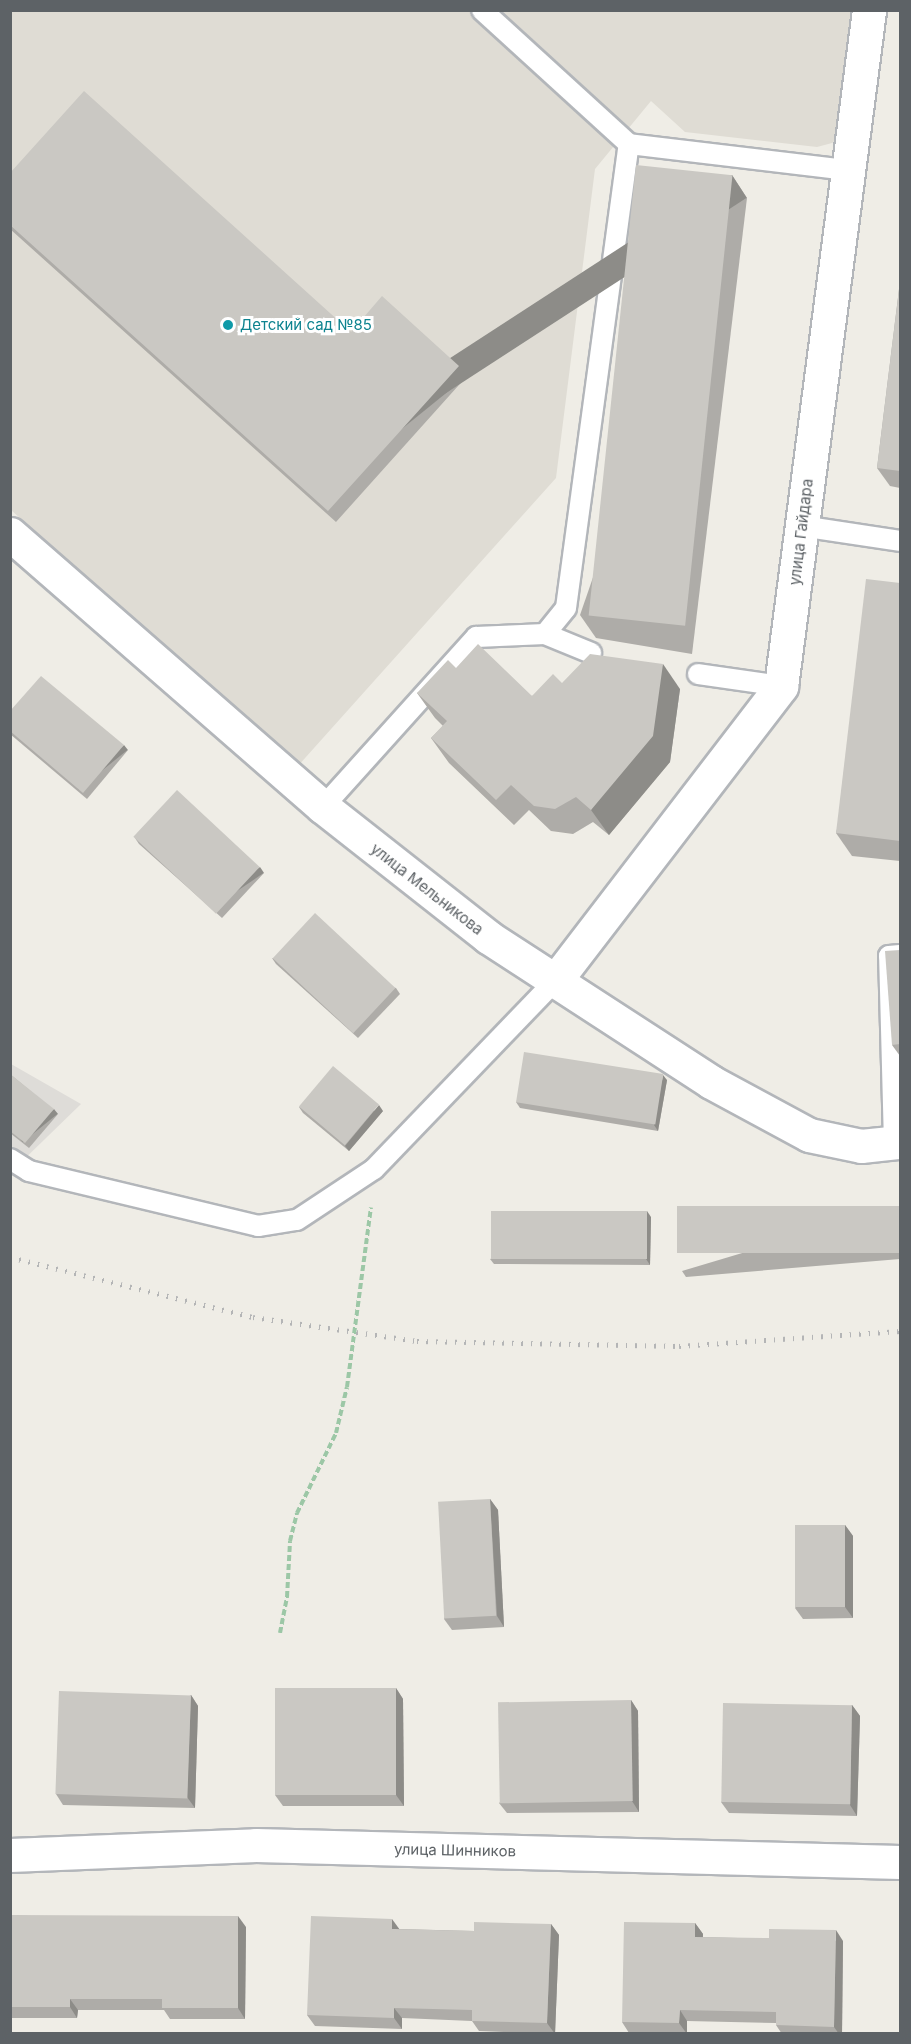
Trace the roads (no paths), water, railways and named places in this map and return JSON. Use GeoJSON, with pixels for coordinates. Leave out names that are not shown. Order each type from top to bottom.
{"type":"FeatureCollection","features":[{"type":"Feature","properties":{"kind":"street","name":"улица Гайдара"},"geometry":{"type":"LineString","coordinates":[[781,686],[869,10]]}},
{"type":"Feature","properties":{"kind":"street","name":"улица Мельникова"},"geometry":{"type":"LineString","coordinates":[[10,534],[323,807],[488,937],[711,1082],[809,1136],[861,1146],[897,1143]]}},
{"type":"Feature","properties":{"kind":"street"},"geometry":{"type":"LineString","coordinates":[[555,981],[781,686]]}},
{"type":"Feature","properties":{"kind":"street","name":"улица Шинников"},"geometry":{"type":"LineString","coordinates":[[10,1854],[256,1845],[900,1862]]}},
{"type":"Feature","properties":{"kind":"lane"},"geometry":{"type":"LineString","coordinates":[[482,10],[629,144],[848,170]]}},
{"type":"Feature","properties":{"kind":"lane"},"geometry":{"type":"LineString","coordinates":[[545,634],[566,608],[629,144]]}},
{"type":"Feature","properties":{"kind":"lane"},"geometry":{"type":"LineString","coordinates":[[801,526],[900,541]]}},
{"type":"Feature","properties":{"kind":"lane"},"geometry":{"type":"LineString","coordinates":[[323,807],[476,637],[545,634],[591,653]]}},
{"type":"Feature","properties":{"kind":"lane"},"geometry":{"type":"LineString","coordinates":[[698,674],[781,686]]}},
{"type":"Feature","properties":{"kind":"lane"},"geometry":{"type":"LineString","coordinates":[[897,1143],[889,956],[900,955]]}},
{"type":"Feature","properties":{"kind":"lane"},"geometry":{"type":"LineString","coordinates":[[10,1159],[29,1171],[258,1226],[297,1220],[374,1169],[555,981]]}},
{"type":"Feature","properties":{"kind":"railway"},"geometry":{"type":"LineString","coordinates":[[10,1257],[253,1317],[417,1341],[679,1346],[900,1331]]}},
{"type":"Feature","properties":{"kind":"place","name":"Детский сад №85"},"geometry":{"type":"Point","coordinates":[228,325]}}]}
